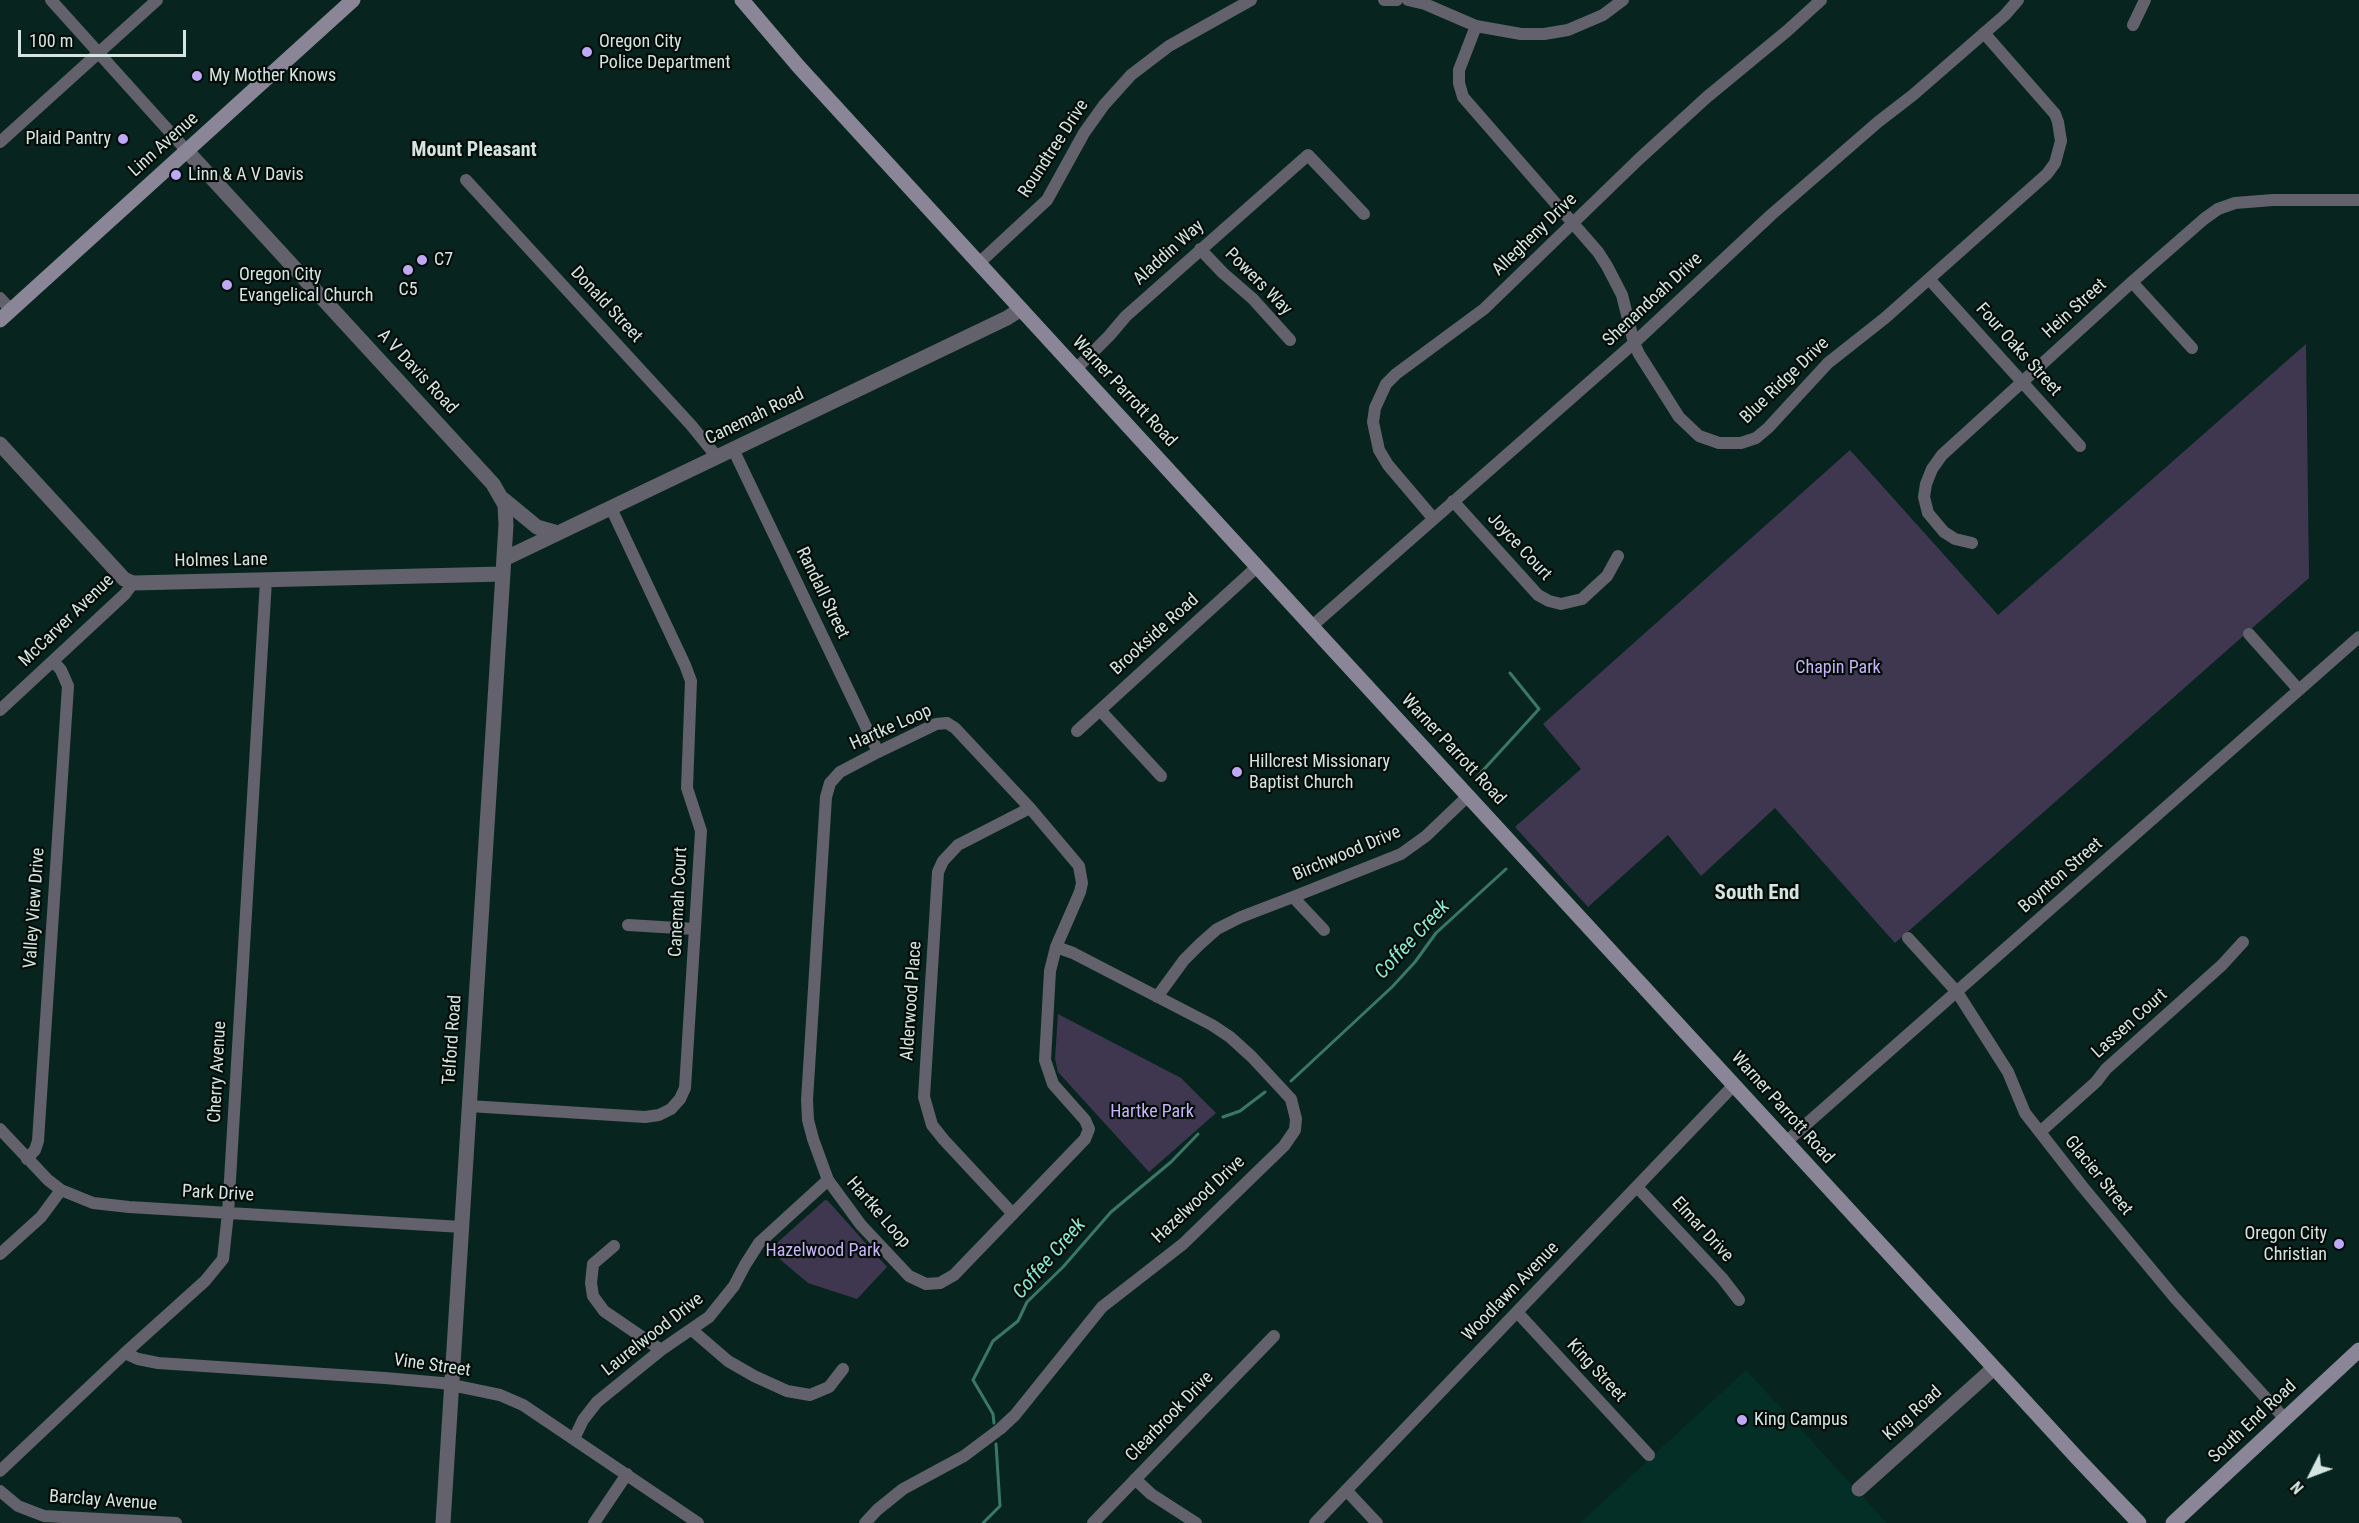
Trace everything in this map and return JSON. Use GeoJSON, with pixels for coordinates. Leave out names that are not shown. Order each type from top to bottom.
{"type":"FeatureCollection","features":[{"type":"Feature","properties":{"kind":"main road","name":"Linn Avenue"},"geometry":{"type":"LineString","coordinates":[[5,315],[353,0]]}},
{"type":"Feature","properties":{"kind":"main road","name":"Warner Parrott Road"},"geometry":{"type":"LineString","coordinates":[[742,0],[793,60],[1076,369],[2139,1523]]}},
{"type":"Feature","properties":{"kind":"main road","name":"South End Road"},"geometry":{"type":"LineString","coordinates":[[2174,1523],[2359,1350]]}},
{"type":"Feature","properties":{"kind":"street"},"geometry":{"type":"LineString","coordinates":[[51,0],[187,151]]}},
{"type":"Feature","properties":{"kind":"street"},"geometry":{"type":"LineString","coordinates":[[0,142],[158,0]]}},
{"type":"Feature","properties":{"kind":"street","name":"Roundtree Drive"},"geometry":{"type":"LineString","coordinates":[[979,263],[1047,200],[1083,133],[1131,75],[1169,46],[1251,0]]}},
{"type":"Feature","properties":{"kind":"street"},"geometry":{"type":"LineString","coordinates":[[1384,0],[1397,0]]}},
{"type":"Feature","properties":{"kind":"street"},"geometry":{"type":"LineString","coordinates":[[1408,0],[1425,4],[1476,26],[1521,34],[1568,30],[1603,15],[1623,0]]}},
{"type":"Feature","properties":{"kind":"street","name":"Allegheny Drive"},"geometry":{"type":"LineString","coordinates":[[1433,518],[1388,465],[1379,450],[1373,422],[1380,395],[1396,374],[1484,309],[1690,112],[1821,0]]}},
{"type":"Feature","properties":{"kind":"street","name":"Shenandoah Drive"},"geometry":{"type":"LineString","coordinates":[[1312,626],[1634,343],[1771,215],[1984,33],[2018,0]]}},
{"type":"Feature","properties":{"kind":"street"},"geometry":{"type":"LineString","coordinates":[[2133,25],[2145,0]]}},
{"type":"Feature","properties":{"kind":"street","name":"Blue Ridge Drive"},"geometry":{"type":"LineString","coordinates":[[1476,26],[1459,70],[1459,83],[1463,96],[1598,252],[1615,280],[1627,311],[1634,343],[1650,372],[1688,428],[1699,436],[1719,443],[1741,443],[1756,438],[1828,363],[1885,318],[2047,174],[2055,163],[2060,150],[2061,132],[2055,114],[1984,33]]}},
{"type":"Feature","properties":{"kind":"street","name":"A V Davis Road"},"geometry":{"type":"LineString","coordinates":[[187,151],[477,465],[503,499],[537,527],[558,533]]}},
{"type":"Feature","properties":{"kind":"street","name":"Aladdin Way"},"geometry":{"type":"LineString","coordinates":[[1076,369],[1126,316],[1308,155],[1364,214]]}},
{"type":"Feature","properties":{"kind":"street","name":"Donald Street"},"geometry":{"type":"LineString","coordinates":[[466,180],[691,425],[717,457]]}},
{"type":"Feature","properties":{"kind":"street","name":"Hein Street"},"geometry":{"type":"LineString","coordinates":[[1972,543],[1955,539],[1937,525],[1928,513],[1924,497],[1932,469],[1942,455],[2007,397],[2021,381],[2132,282],[2218,209],[2235,203],[2273,200],[2359,200]]}},
{"type":"Feature","properties":{"kind":"street","name":"Powers Way"},"geometry":{"type":"LineString","coordinates":[[1200,249],[1222,273],[1254,299],[1290,340]]}},
{"type":"Feature","properties":{"kind":"street","name":"Four Oaks Street"},"geometry":{"type":"LineString","coordinates":[[1929,279],[2080,446]]}},
{"type":"Feature","properties":{"kind":"street"},"geometry":{"type":"LineString","coordinates":[[2132,282],[2192,348]]}},
{"type":"Feature","properties":{"kind":"street"},"geometry":{"type":"LineString","coordinates":[[0,298],[5,315]]}},
{"type":"Feature","properties":{"kind":"street","name":"Canemah Road"},"geometry":{"type":"LineString","coordinates":[[503,566],[558,533],[1007,318],[1021,309]]}},
{"type":"Feature","properties":{"kind":"street"},"geometry":{"type":"LineString","coordinates":[[0,444],[124,579],[132,583]]}},
{"type":"Feature","properties":{"kind":"street","name":"Randall Street"},"geometry":{"type":"LineString","coordinates":[[733,449],[878,752]]}},
{"type":"Feature","properties":{"kind":"street"},"geometry":{"type":"LineString","coordinates":[[503,499],[506,517],[503,566]]}},
{"type":"Feature","properties":{"kind":"street","name":"Joyce Court"},"geometry":{"type":"LineString","coordinates":[[1453,501],[1538,596],[1549,601],[1561,604],[1582,600],[1607,576],[1618,556]]}},
{"type":"Feature","properties":{"kind":"street","name":"Canemah Court"},"geometry":{"type":"LineString","coordinates":[[469,1106],[645,1117],[658,1115],[671,1109],[680,1099],[685,1088],[701,831],[687,788],[692,692],[685,665],[611,508]]}},
{"type":"Feature","properties":{"kind":"street","name":"Holmes Lane"},"geometry":{"type":"LineString","coordinates":[[132,583],[266,580],[503,566]]}},
{"type":"Feature","properties":{"kind":"street","name":"Telford Road"},"geometry":{"type":"LineString","coordinates":[[443,1523],[503,566]]}},
{"type":"Feature","properties":{"kind":"street","name":"Brookside Road"},"geometry":{"type":"LineString","coordinates":[[1077,731],[1258,566]]}},
{"type":"Feature","properties":{"kind":"street","name":"Cherry Avenue"},"geometry":{"type":"LineString","coordinates":[[0,1471],[215,1271],[223,1259],[228,1213],[266,580]]}},
{"type":"Feature","properties":{"kind":"street","name":"McCarver Avenue"},"geometry":{"type":"LineString","coordinates":[[0,710],[125,594],[132,583]]}},
{"type":"Feature","properties":{"kind":"street"},"geometry":{"type":"LineString","coordinates":[[2249,634],[2298,690]]}},
{"type":"Feature","properties":{"kind":"street","name":"Boynton Street"},"geometry":{"type":"LineString","coordinates":[[1786,1142],[2298,690],[2357,644]]}},
{"type":"Feature","properties":{"kind":"street","name":"Valley View Drive"},"geometry":{"type":"LineString","coordinates":[[27,1159],[38,1141],[68,686],[61,670],[53,661]]}},
{"type":"Feature","properties":{"kind":"street"},"geometry":{"type":"LineString","coordinates":[[1100,710],[1161,776]]}},
{"type":"Feature","properties":{"kind":"street","name":"Hartke Loop"},"geometry":{"type":"LineString","coordinates":[[947,723],[955,728],[1030,808],[1074,857],[1081,872],[1080,892],[1056,947],[1048,991],[1045,1060],[1053,1084],[1085,1120],[1089,1129],[1085,1139],[954,1275],[940,1283],[926,1284],[909,1276],[861,1225],[828,1180],[810,1129],[807,1100],[826,797],[834,776],[878,752],[936,724],[947,723]]}},
{"type":"Feature","properties":{"kind":"street","name":"Birchwood Drive"},"geometry":{"type":"LineString","coordinates":[[1157,996],[1184,960],[1217,928],[1401,854],[1425,836],[1468,796]]}},
{"type":"Feature","properties":{"kind":"street","name":"Alderwood Place"},"geometry":{"type":"LineString","coordinates":[[1013,1214],[932,1125],[924,1097],[939,872],[950,852],[958,845],[1030,808]]}},
{"type":"Feature","properties":{"kind":"street","name":"Birchwood Drive"},"geometry":{"type":"LineString","coordinates":[[1293,897],[1324,930]]}},
{"type":"Feature","properties":{"kind":"street"},"geometry":{"type":"LineString","coordinates":[[628,925],[695,929]]}},
{"type":"Feature","properties":{"kind":"street","name":"Glacier Street"},"geometry":{"type":"LineString","coordinates":[[1908,938],[1957,992],[2008,1072],[2023,1108],[2040,1132],[2175,1298],[2285,1419]]}},
{"type":"Feature","properties":{"kind":"street","name":"Lassen Court"},"geometry":{"type":"LineString","coordinates":[[2040,1132],[2222,965],[2243,942]]}},
{"type":"Feature","properties":{"kind":"street","name":"Hazelwood Drive"},"geometry":{"type":"LineString","coordinates":[[865,1523],[896,1494],[964,1456],[1000,1429],[1015,1415],[1102,1307],[1184,1244],[1284,1146],[1295,1130],[1296,1119],[1291,1099],[1230,1037],[1157,996],[1073,953],[1056,947]]}},
{"type":"Feature","properties":{"kind":"street","name":"Woodlawn Avenue"},"geometry":{"type":"LineString","coordinates":[[1315,1523],[1734,1084]]}},
{"type":"Feature","properties":{"kind":"street","name":"Park Drive"},"geometry":{"type":"LineString","coordinates":[[0,1129],[27,1159],[61,1190],[93,1203],[462,1227]]}},
{"type":"Feature","properties":{"kind":"street","name":"Laurelwood Drive"},"geometry":{"type":"LineString","coordinates":[[574,1439],[583,1420],[597,1402],[661,1350],[692,1330],[725,1299],[759,1243],[828,1180]]}},
{"type":"Feature","properties":{"kind":"street","name":"Elmar Drive"},"geometry":{"type":"LineString","coordinates":[[1637,1187],[1722,1278],[1739,1300]]}},
{"type":"Feature","properties":{"kind":"street"},"geometry":{"type":"LineString","coordinates":[[0,1254],[40,1217],[61,1190]]}},
{"type":"Feature","properties":{"kind":"street"},"geometry":{"type":"LineString","coordinates":[[614,1246],[592,1264],[593,1296],[604,1311],[661,1350]]}},
{"type":"Feature","properties":{"kind":"street","name":"King Street"},"geometry":{"type":"LineString","coordinates":[[1517,1312],[1649,1455]]}},
{"type":"Feature","properties":{"kind":"street"},"geometry":{"type":"LineString","coordinates":[[692,1330],[728,1361],[787,1391],[810,1395],[829,1387],[843,1369]]}},
{"type":"Feature","properties":{"kind":"street","name":"Clearbrook Drive"},"geometry":{"type":"LineString","coordinates":[[1093,1523],[1274,1336]]}},
{"type":"Feature","properties":{"kind":"street","name":"Vine Street"},"geometry":{"type":"LineString","coordinates":[[125,1353],[138,1359],[158,1363],[385,1378],[453,1386],[500,1395],[513,1400],[574,1439],[698,1523]]}},
{"type":"Feature","properties":{"kind":"street","name":"King Road"},"geometry":{"type":"LineString","coordinates":[[1859,1489],[1994,1368]]}},
{"type":"Feature","properties":{"kind":"street"},"geometry":{"type":"LineString","coordinates":[[594,1523],[627,1474]]}},
{"type":"Feature","properties":{"kind":"street"},"geometry":{"type":"LineString","coordinates":[[1135,1479],[1151,1494],[1196,1523]]}},
{"type":"Feature","properties":{"kind":"street"},"geometry":{"type":"LineString","coordinates":[[1346,1490],[1377,1523]]}},
{"type":"Feature","properties":{"kind":"street","name":"Barclay Avenue"},"geometry":{"type":"LineString","coordinates":[[0,1491],[18,1506],[44,1516],[176,1523]]}},
{"type":"Feature","properties":{"kind":"shaded area","name":"King Campus"},"geometry":{"type":"Polygon","coordinates":[[[1746,1370],[1887,1523],[1580,1523],[1746,1370]]]}},
{"type":"Feature","properties":{"kind":"green space","name":"Chapin Park"},"geometry":{"type":"Polygon","coordinates":[[[2306,344],[2309,578],[1895,943],[1775,808],[1701,876],[1668,835],[1588,907],[1515,827],[1581,769],[1543,724],[1850,450],[1998,615],[2306,344]]]}},
{"type":"Feature","properties":{"kind":"green space","name":"Hartke Park"},"geometry":{"type":"Polygon","coordinates":[[[1058,1014],[1181,1078],[1216,1113],[1149,1172],[1058,1072],[1055,1059],[1058,1014]]]}},
{"type":"Feature","properties":{"kind":"green space","name":"Hazelwood Park"},"geometry":{"type":"Polygon","coordinates":[[[825,1200],[887,1267],[857,1299],[808,1283],[769,1250],[825,1200]]]}},
{"type":"Feature","properties":{"kind":"waterway","name":"Coffee Creek"},"geometry":{"type":"LineString","coordinates":[[1476,778],[1539,709],[1510,673]]}},
{"type":"Feature","properties":{"kind":"waterway","name":"Coffee Creek"},"geometry":{"type":"LineString","coordinates":[[1291,1081],[1392,987],[1415,962],[1436,933],[1506,869]]}},
{"type":"Feature","properties":{"kind":"waterway","name":"Coffee Creek"},"geometry":{"type":"LineString","coordinates":[[1223,1117],[1240,1111],[1265,1092]]}},
{"type":"Feature","properties":{"kind":"waterway","name":"Coffee Creek"},"geometry":{"type":"LineString","coordinates":[[994,1423],[993,1414],[973,1380],[993,1341],[1018,1321],[1027,1302],[1063,1267],[1111,1212],[1171,1162],[1198,1134]]}},
{"type":"Feature","properties":{"kind":"waterway","name":"Coffee Creek"},"geometry":{"type":"LineString","coordinates":[[983,1523],[1000,1506],[996,1444]]}},
{"type":"Feature","properties":{"kind":"place","name":"Oregon City Police Department"},"geometry":{"type":"Point","coordinates":[587,52]}},
{"type":"Feature","properties":{"kind":"place","name":"My Mother Knows"},"geometry":{"type":"Point","coordinates":[197,76]}},
{"type":"Feature","properties":{"kind":"place","name":"Plaid Pantry"},"geometry":{"type":"Point","coordinates":[123,139]}},
{"type":"Feature","properties":{"kind":"place","name":"Linn & A V Davis"},"geometry":{"type":"Point","coordinates":[176,175]}},
{"type":"Feature","properties":{"kind":"place","name":"C7"},"geometry":{"type":"Point","coordinates":[422,260]}},
{"type":"Feature","properties":{"kind":"place","name":"C5"},"geometry":{"type":"Point","coordinates":[408,270]}},
{"type":"Feature","properties":{"kind":"place","name":"Oregon City Evangelical Church"},"geometry":{"type":"Point","coordinates":[227,285]}},
{"type":"Feature","properties":{"kind":"place","name":"Hillcrest Missionary Baptist Church"},"geometry":{"type":"Point","coordinates":[1237,772]}},
{"type":"Feature","properties":{"kind":"place","name":"Oregon City Christian"},"geometry":{"type":"Point","coordinates":[2339,1244]}},
{"type":"Feature","properties":{"kind":"place","name":"King Campus"},"geometry":{"type":"Point","coordinates":[1742,1420]}},
{"type":"Feature","properties":{"kind":"district","name":"Mount Pleasant"},"geometry":{"type":"Point","coordinates":[474,151]}},
{"type":"Feature","properties":{"kind":"district","name":"South End"},"geometry":{"type":"Point","coordinates":[1757,894]}}]}
